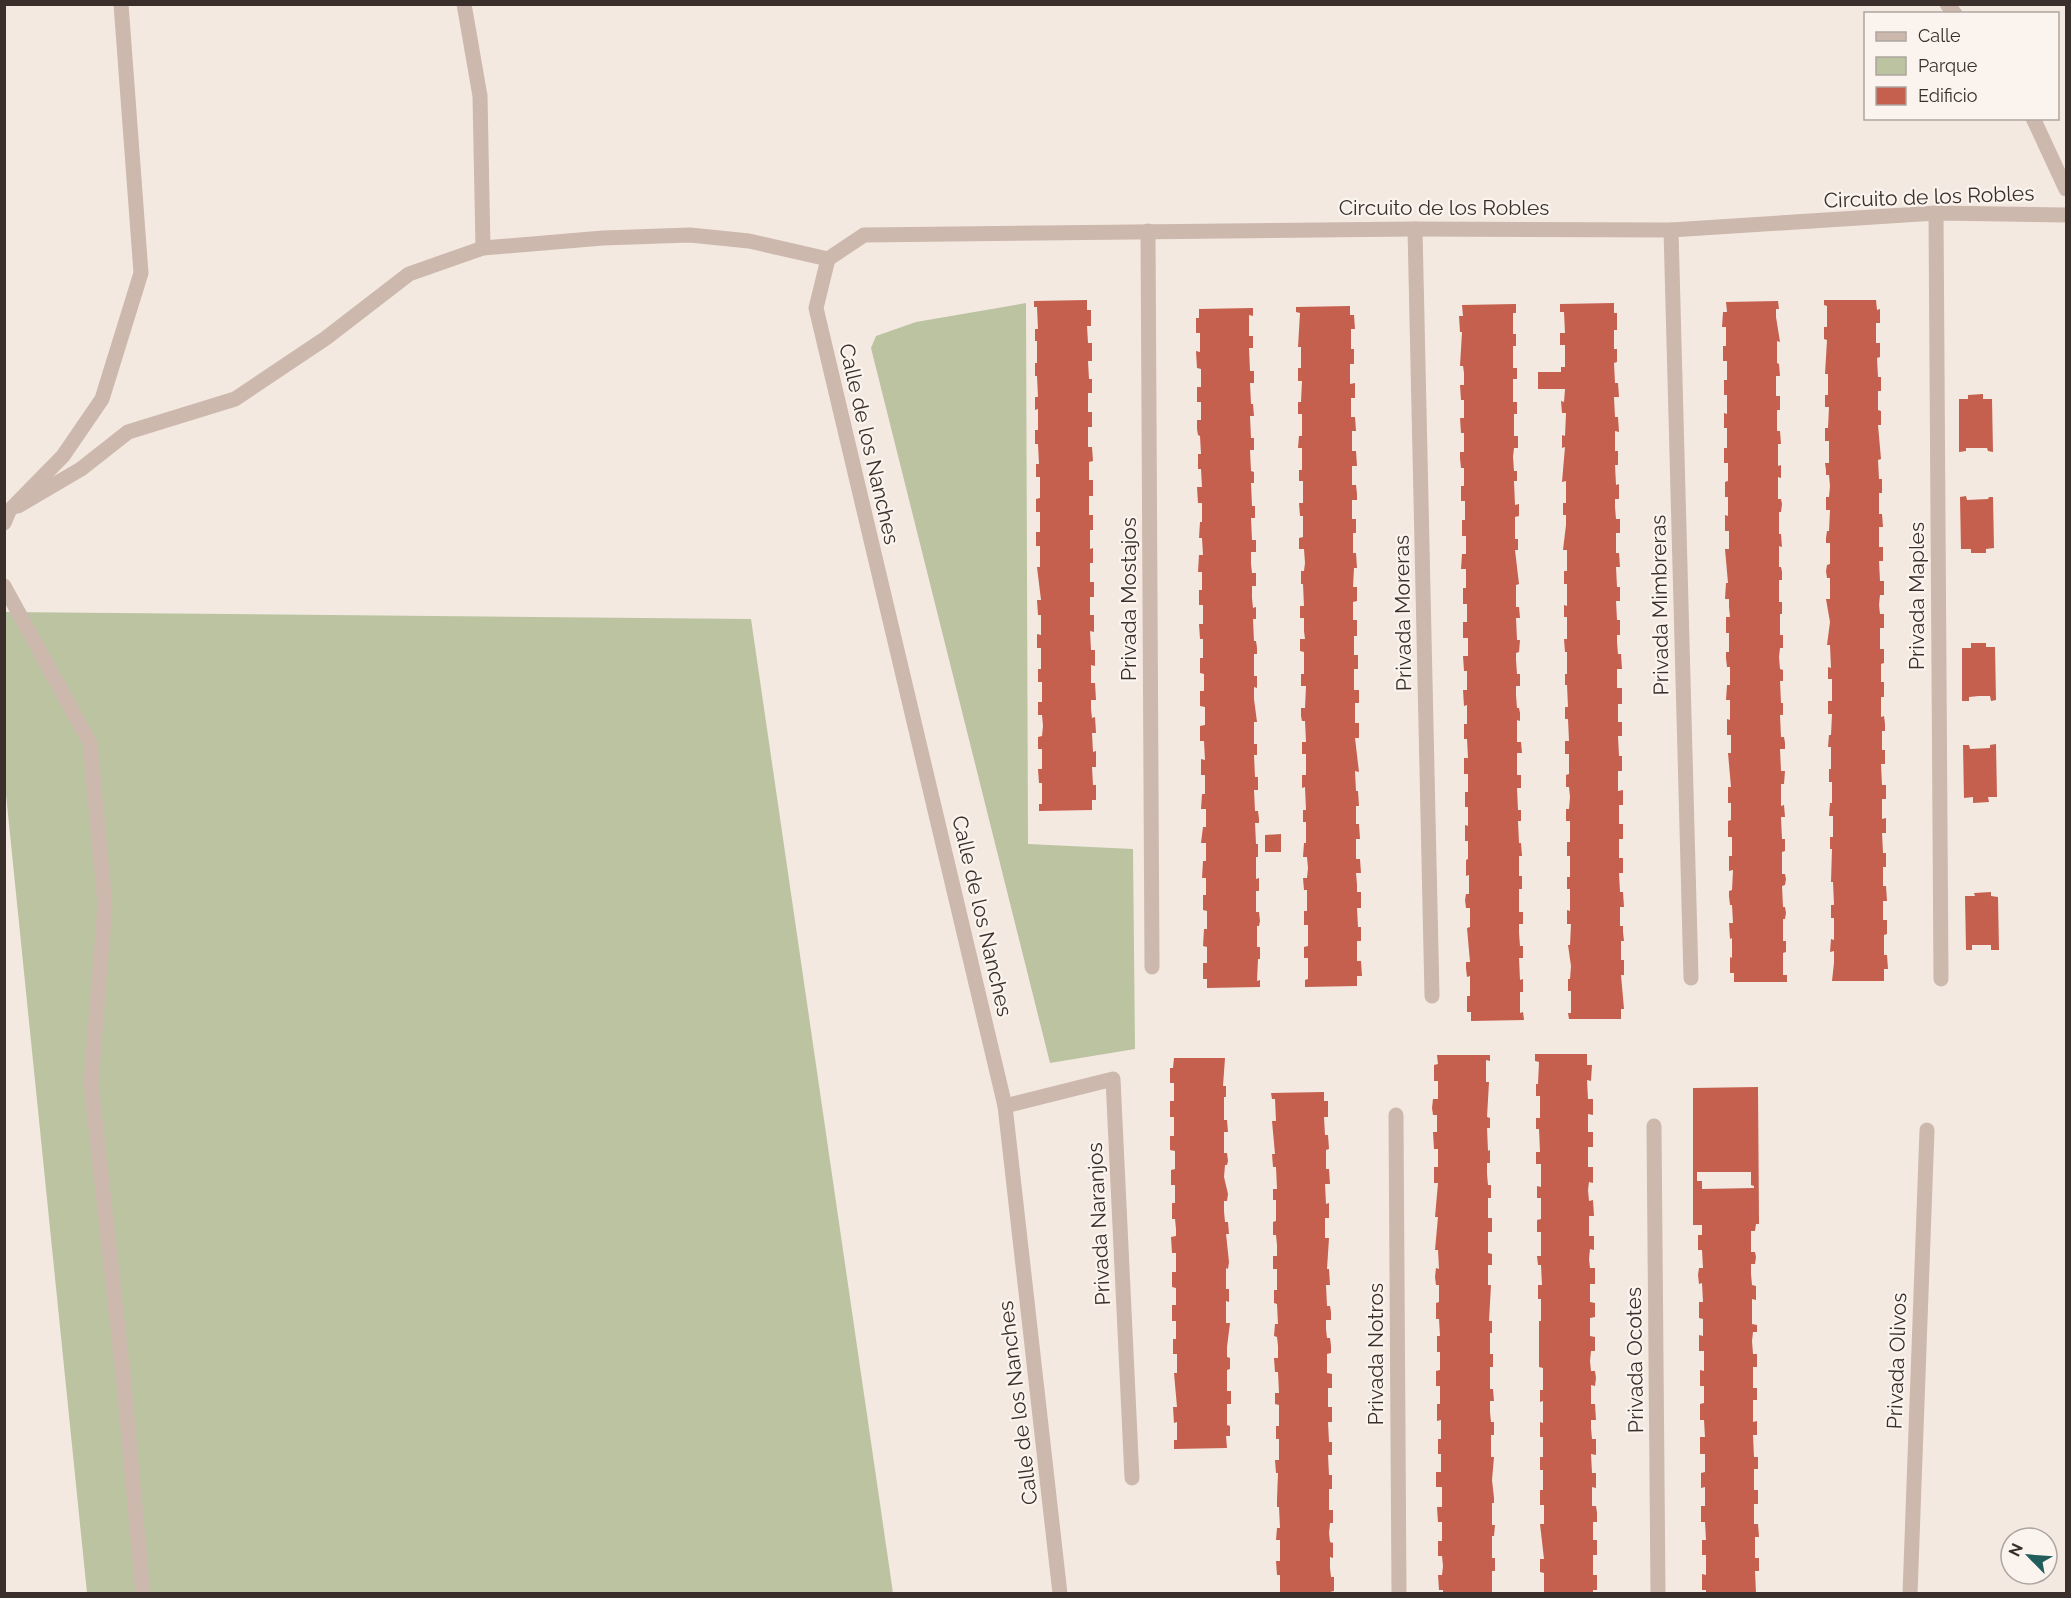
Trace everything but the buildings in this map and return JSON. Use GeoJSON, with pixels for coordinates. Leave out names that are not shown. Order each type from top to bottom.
{"type":"FeatureCollection","features":[{"type":"Feature","properties":{"kind":"street"},"geometry":{"type":"LineString","coordinates":[[6,516],[63,456],[102,399],[141,273],[121,4]]}},
{"type":"Feature","properties":{"kind":"street"},"geometry":{"type":"LineString","coordinates":[[464,4],[480,96],[483,248]]}},
{"type":"Feature","properties":{"kind":"street"},"geometry":{"type":"LineString","coordinates":[[2034,120],[2067,189]]}},
{"type":"Feature","properties":{"kind":"street","name":"Circuito de los Robles"},"geometry":{"type":"LineString","coordinates":[[828,259],[864,235],[1415,229],[1671,230],[1936,213],[2067,215]]}},
{"type":"Feature","properties":{"kind":"street","name":"Privada Maples"},"geometry":{"type":"LineString","coordinates":[[1936,213],[1941,978]]}},
{"type":"Feature","properties":{"kind":"street","name":"Privada Moreras"},"geometry":{"type":"LineString","coordinates":[[1415,229],[1432,996]]}},
{"type":"Feature","properties":{"kind":"street","name":"Privada Mimbreras"},"geometry":{"type":"LineString","coordinates":[[1671,230],[1691,978]]}},
{"type":"Feature","properties":{"kind":"street","name":"Privada Mostajos"},"geometry":{"type":"LineString","coordinates":[[1148,231],[1152,967]]}},
{"type":"Feature","properties":{"kind":"street"},"geometry":{"type":"LineString","coordinates":[[6,516],[81,469],[128,432],[235,399],[326,338],[409,274],[483,248],[603,237],[690,235],[749,242],[828,259]]}},
{"type":"Feature","properties":{"kind":"street","name":"Calle de los Nanches"},"geometry":{"type":"LineString","coordinates":[[828,259],[816,308],[1005,1106],[1060,1593]]}},
{"type":"Feature","properties":{"kind":"street"},"geometry":{"type":"LineString","coordinates":[[4,586],[90,743],[105,904],[91,1083],[124,1384],[143,1593]]}},
{"type":"Feature","properties":{"kind":"street","name":"Privada Naranjos"},"geometry":{"type":"LineString","coordinates":[[1005,1106],[1113,1079],[1132,1478]]}},
{"type":"Feature","properties":{"kind":"street","name":"Privada Notros"},"geometry":{"type":"LineString","coordinates":[[1396,1115],[1399,1593]]}},
{"type":"Feature","properties":{"kind":"street","name":"Privada Ocotes"},"geometry":{"type":"LineString","coordinates":[[1654,1126],[1658,1593]]}},
{"type":"Feature","properties":{"kind":"street","name":"Privada Olivos"},"geometry":{"type":"LineString","coordinates":[[1910,1593],[1927,1130]]}},
{"type":"Feature","properties":{"kind":"green space"},"geometry":{"type":"Polygon","coordinates":[[[1026,303],[1028,844],[1133,849],[1135,1049],[1050,1063],[871,348],[876,336],[916,322],[1026,303]]]}},
{"type":"Feature","properties":{"kind":"green space"},"geometry":{"type":"Polygon","coordinates":[[[4,612],[751,619],[893,1593],[87,1593],[5,785],[4,612]]]}}]}
